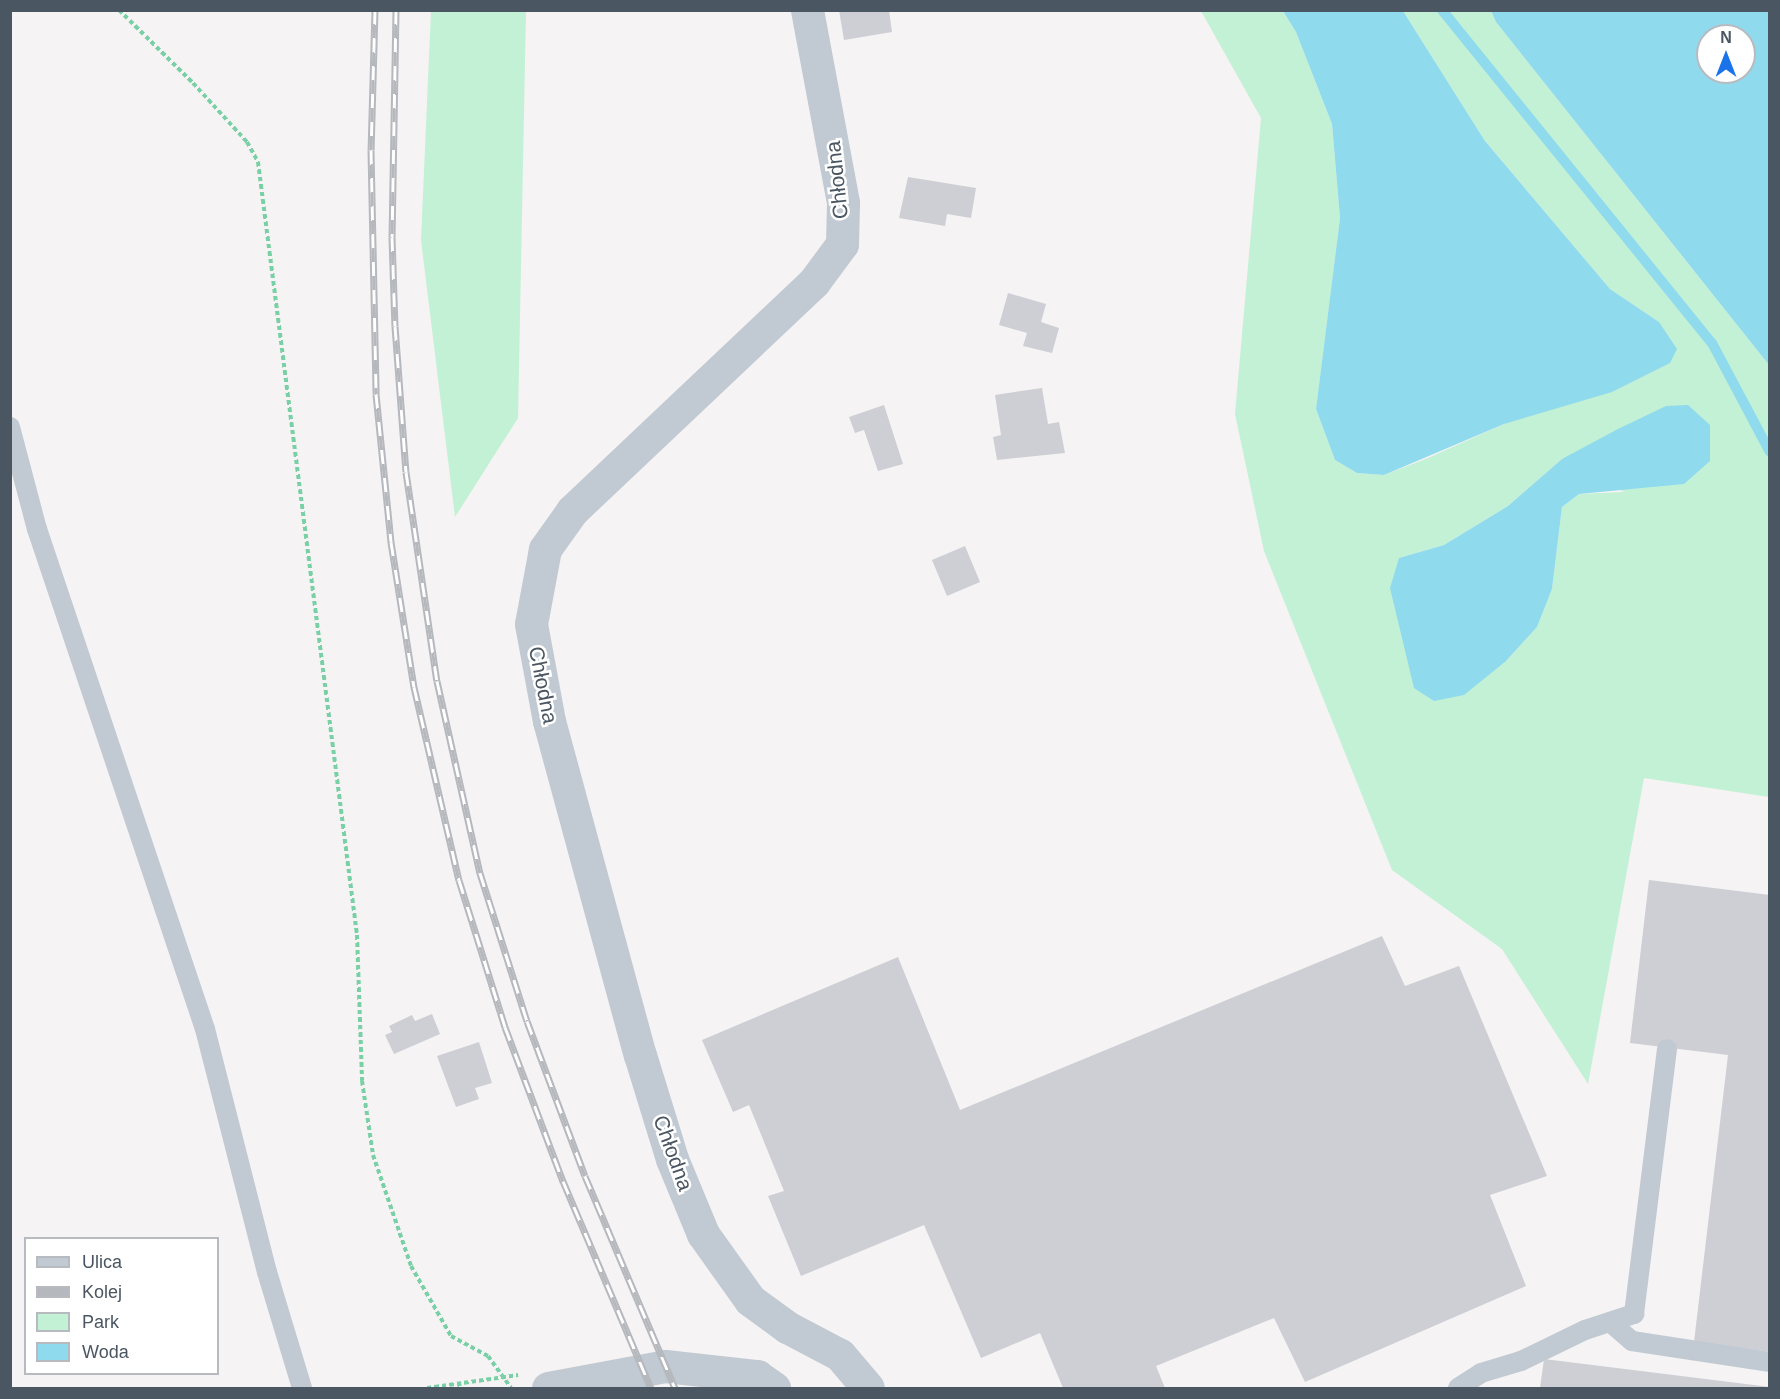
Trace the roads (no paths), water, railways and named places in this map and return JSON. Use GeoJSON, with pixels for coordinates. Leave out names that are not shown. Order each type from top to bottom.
{"type":"FeatureCollection","features":[{"type":"Feature","properties":{"kind":"street","name":"Chłodna"},"geometry":{"type":"LineString","coordinates":[[807,10],[843,203],[842,244],[814,282],[572,511],[545,549],[531,624],[549,721],[640,1055],[672,1159],[704,1234],[750,1300],[787,1327],[840,1356],[868,1389]]}},
{"type":"Feature","properties":{"kind":"street"},"geometry":{"type":"LineString","coordinates":[[548,1389],[665,1366],[757,1376],[774,1389]]}},
{"type":"Feature","properties":{"kind":"lane"},"geometry":{"type":"LineString","coordinates":[[10,427],[37,529],[205,1029],[267,1272],[302,1389]]}},
{"type":"Feature","properties":{"kind":"lane"},"geometry":{"type":"LineString","coordinates":[[1458,1389],[1481,1373],[1521,1361],[1610,1322],[1634,1314],[1667,1049]]}},
{"type":"Feature","properties":{"kind":"lane"},"geometry":{"type":"LineString","coordinates":[[1610,1322],[1632,1341],[1770,1362]]}},
{"type":"Feature","properties":{"kind":"water"},"geometry":{"type":"Polygon","coordinates":[[[1283,11],[1403,11],[1485,141],[1610,289],[1659,322],[1677,349],[1670,363],[1612,392],[1504,424],[1384,475],[1357,473],[1335,460],[1316,409],[1340,218],[1332,124],[1296,32],[1283,11]]]}},
{"type":"Feature","properties":{"kind":"water"},"geometry":{"type":"Polygon","coordinates":[[[1491,11],[1769,11],[1769,365],[1496,22],[1491,11]]]}},
{"type":"Feature","properties":{"kind":"water"},"geometry":{"type":"Polygon","coordinates":[[[1688,405],[1710,425],[1710,461],[1684,484],[1579,494],[1562,507],[1552,589],[1537,627],[1506,661],[1464,695],[1434,701],[1414,688],[1390,588],[1399,558],[1444,545],[1508,506],[1562,459],[1618,429],[1666,406],[1688,405]]]}},
{"type":"Feature","properties":{"kind":"waterway"},"geometry":{"type":"LineString","coordinates":[[1442,10],[1712,343],[1770,452]]}},
{"type":"Feature","properties":{"kind":"railway"},"geometry":{"type":"LineString","coordinates":[[375,10],[371,150],[376,394],[391,542],[414,687],[459,880],[505,1027],[563,1181],[651,1388]]}},
{"type":"Feature","properties":{"kind":"railway"},"geometry":{"type":"LineString","coordinates":[[396,10],[392,237],[395,326],[406,472],[437,681],[480,873],[527,1021],[585,1176],[675,1388]]}}]}
